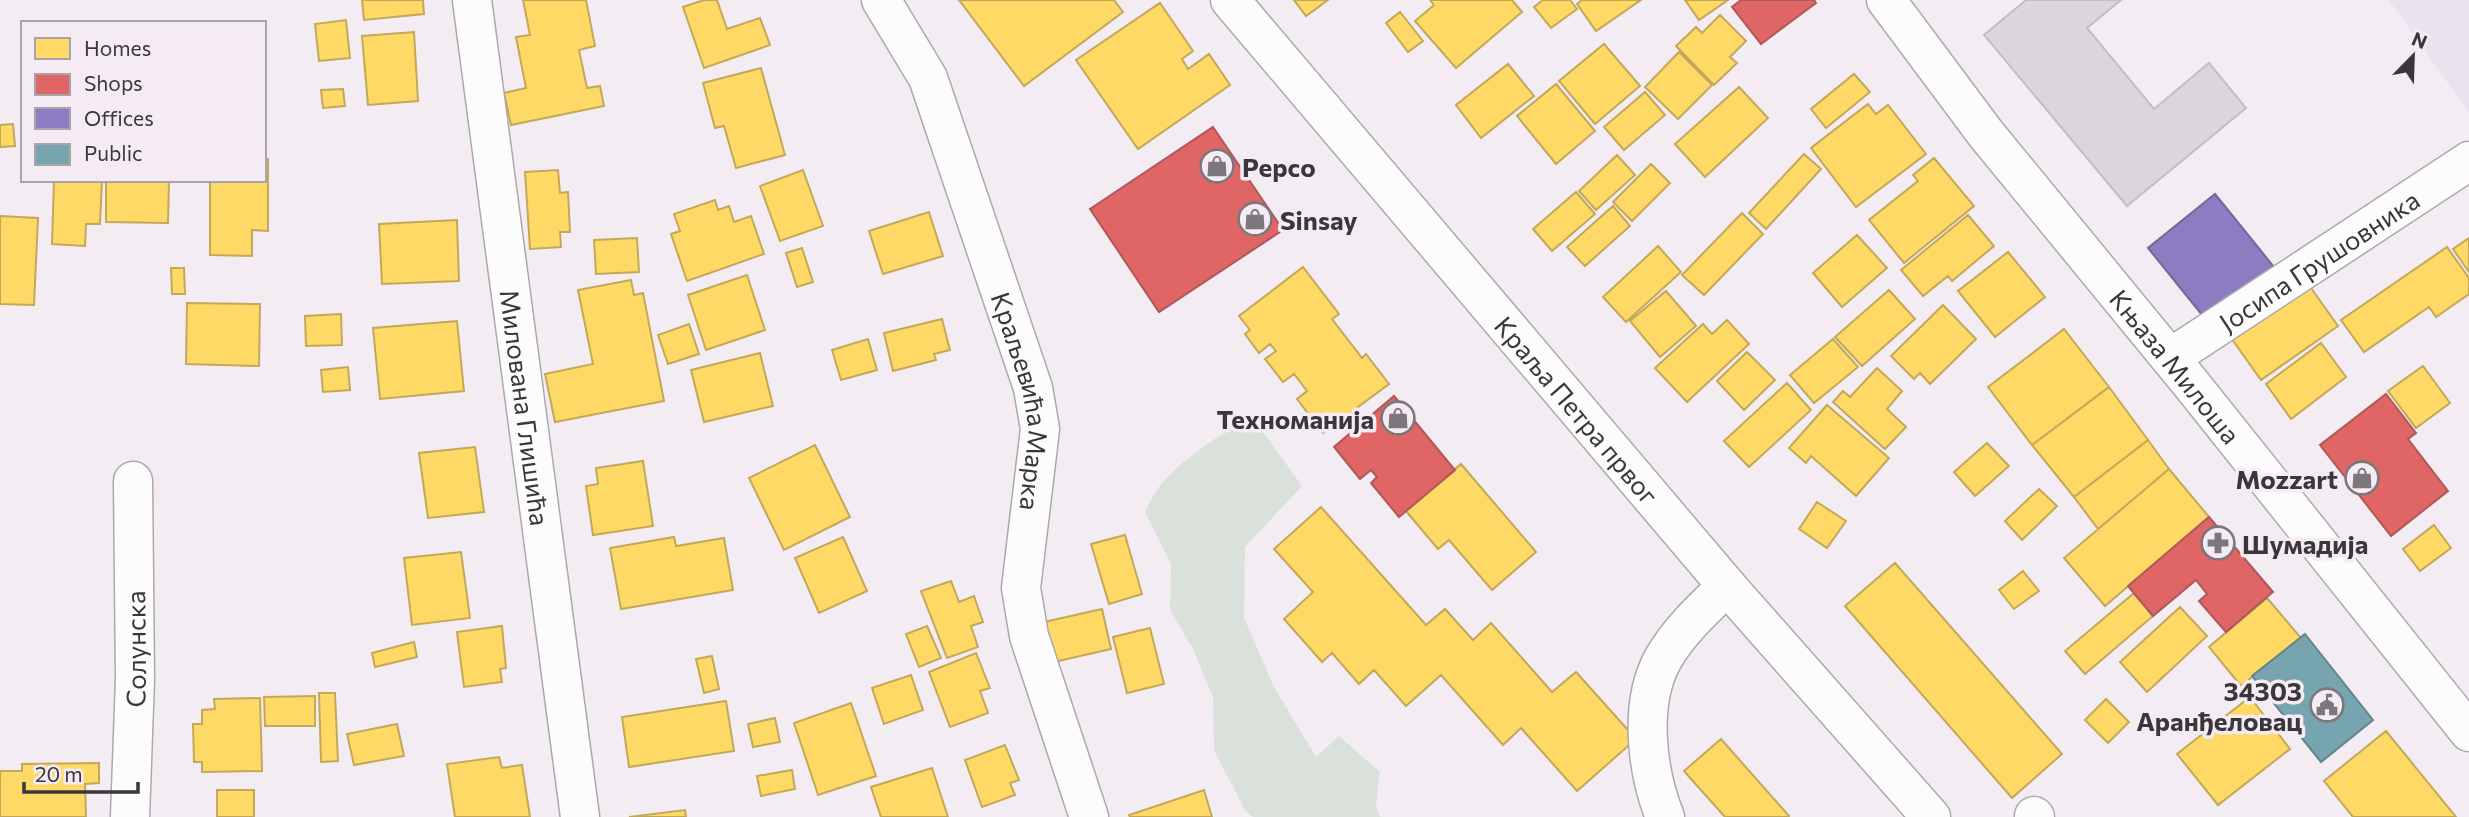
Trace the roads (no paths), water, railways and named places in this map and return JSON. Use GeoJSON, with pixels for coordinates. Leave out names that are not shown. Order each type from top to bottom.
{"type":"FeatureCollection","features":[{"type":"Feature","properties":{"kind":"street","name":"Милована Глишића"},"geometry":{"type":"LineString","coordinates":[[472,0],[580,817]]}},
{"type":"Feature","properties":{"kind":"street","name":"Краљевића Марка"},"geometry":{"type":"LineString","coordinates":[[881,0],[928,78],[1033,388],[1040,429],[1021,588],[1029,636],[1089,817]]}},
{"type":"Feature","properties":{"kind":"street","name":"Краља Петра првог"},"geometry":{"type":"LineString","coordinates":[[1230,0],[1727,586],[1931,817]]}},
{"type":"Feature","properties":{"kind":"street","name":"Књаза Милоша"},"geometry":{"type":"LineString","coordinates":[[1886,0],[1986,134],[2170,358],[2469,732]]}},
{"type":"Feature","properties":{"kind":"street","name":"Јосипа Грушовника"},"geometry":{"type":"LineString","coordinates":[[2170,358],[2469,161]]}},
{"type":"Feature","properties":{"kind":"street","name":"Солунска"},"geometry":{"type":"LineString","coordinates":[[130,817],[135,679],[133,481]]}},
{"type":"Feature","properties":{"kind":"street"},"geometry":{"type":"LineString","coordinates":[[1665,817],[1657,798],[1648,760],[1648,718],[1652,686],[1662,660],[1681,633],[1727,586]]}},
{"type":"Feature","properties":{"kind":"place","name":"Pepco"},"geometry":{"type":"Point","coordinates":[1217,166]}},
{"type":"Feature","properties":{"kind":"place","name":"Sinsay"},"geometry":{"type":"Point","coordinates":[1255,219]}},
{"type":"Feature","properties":{"kind":"place","name":"Техноманија"},"geometry":{"type":"Point","coordinates":[1398,418]}},
{"type":"Feature","properties":{"kind":"place","name":"Mozzart"},"geometry":{"type":"Point","coordinates":[2362,478]}},
{"type":"Feature","properties":{"kind":"place","name":"Шумадија"},"geometry":{"type":"Point","coordinates":[2218,543]}},
{"type":"Feature","properties":{"kind":"place","name":"34303 Аранђеловац"},"geometry":{"type":"Point","coordinates":[2327,705]}}]}
